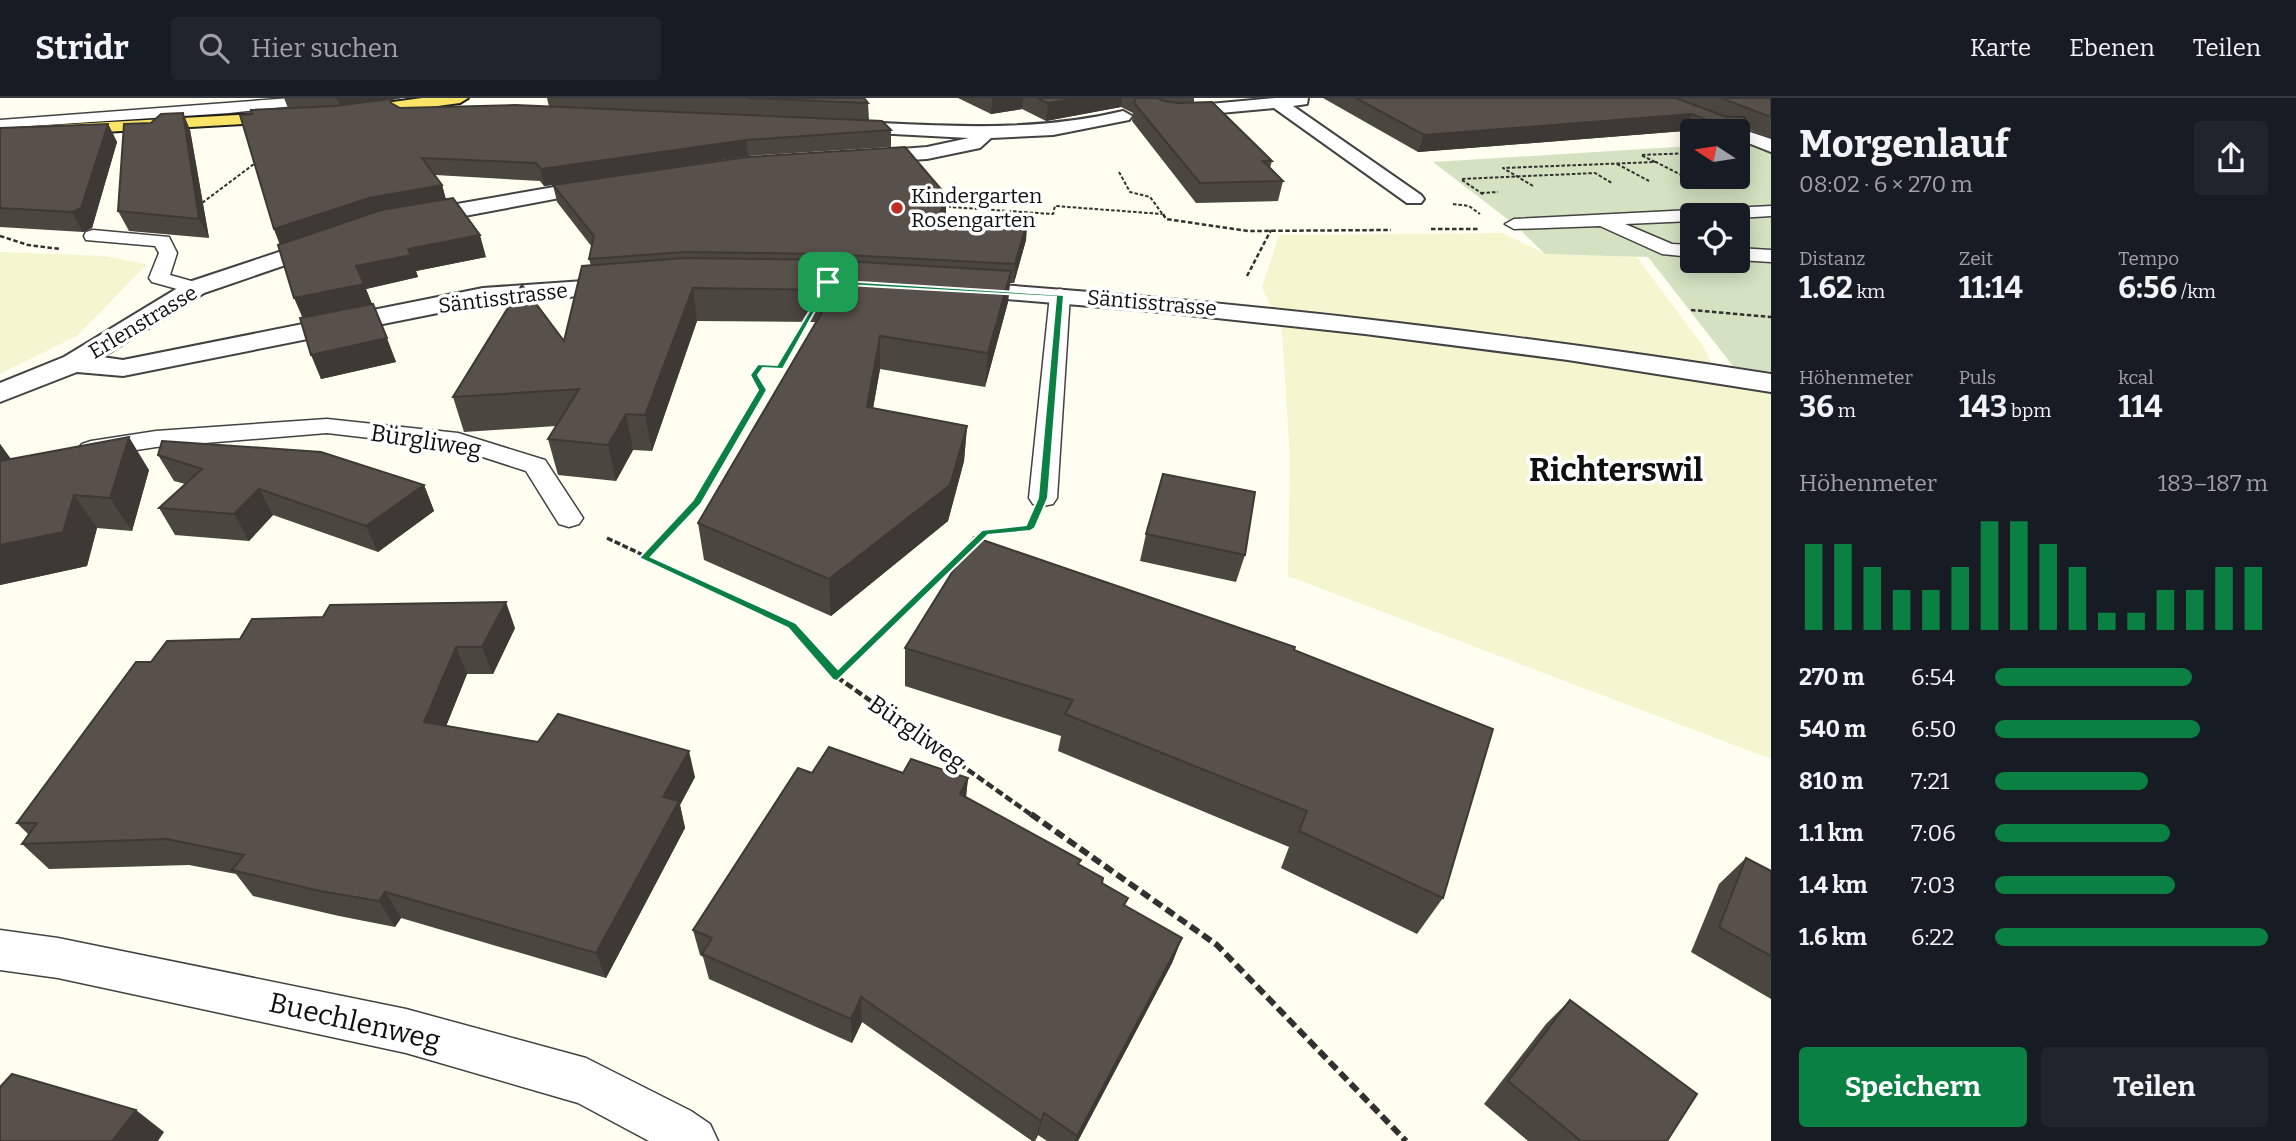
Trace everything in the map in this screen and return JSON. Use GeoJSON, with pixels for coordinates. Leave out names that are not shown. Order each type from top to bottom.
{"type":"FeatureCollection","features":[{"type":"Feature","properties":{"kind":"main road"},"geometry":{"type":"LineString","coordinates":[[0,133],[464,106]]}},
{"type":"Feature","properties":{"kind":"street"},"geometry":{"type":"LineString","coordinates":[[1109,98],[1141,112]]}},
{"type":"Feature","properties":{"kind":"street"},"geometry":{"type":"LineString","coordinates":[[823,125],[986,132],[1061,129],[1096,125],[1141,112],[1210,111],[1317,98]]}},
{"type":"Feature","properties":{"kind":"street"},"geometry":{"type":"LineString","coordinates":[[1277,103],[1414,199]]}},
{"type":"Feature","properties":{"kind":"street"},"geometry":{"type":"LineString","coordinates":[[406,116],[464,106]]}},
{"type":"Feature","properties":{"kind":"street"},"geometry":{"type":"LineString","coordinates":[[831,159],[927,153],[973,144],[986,132]]}},
{"type":"Feature","properties":{"kind":"street"},"geometry":{"type":"LineString","coordinates":[[1750,138],[1771,146]]}},
{"type":"Feature","properties":{"kind":"street"},"geometry":{"type":"LineString","coordinates":[[384,223],[634,180]]}},
{"type":"Feature","properties":{"kind":"street","name":"Erlenstrasse"},"geometry":{"type":"LineString","coordinates":[[0,393],[74,363],[195,288],[359,232]]}},
{"type":"Feature","properties":{"kind":"street","name":"Säntisstrasse"},"geometry":{"type":"LineString","coordinates":[[74,363],[123,368],[483,296],[647,283]]}},
{"type":"Feature","properties":{"kind":"street","name":"Säntisstrasse"},"geometry":{"type":"LineString","coordinates":[[937,288],[1060,295],[1230,311],[1630,360],[1771,383]]}},
{"type":"Feature","properties":{"kind":"lane"},"geometry":{"type":"LineString","coordinates":[[0,124],[229,109],[331,98]]}},
{"type":"Feature","properties":{"kind":"lane"},"geometry":{"type":"LineString","coordinates":[[1750,212],[1771,211]]}},
{"type":"Feature","properties":{"kind":"lane"},"geometry":{"type":"LineString","coordinates":[[1514,224],[1680,217]]}},
{"type":"Feature","properties":{"kind":"lane"},"geometry":{"type":"LineString","coordinates":[[1596,221],[1669,250],[1680,250]]}},
{"type":"Feature","properties":{"kind":"lane"},"geometry":{"type":"LineString","coordinates":[[93,236],[162,241],[168,253],[159,278],[195,288]]}},
{"type":"Feature","properties":{"kind":"lane"},"geometry":{"type":"LineString","coordinates":[[1750,255],[1771,256]]}},
{"type":"Feature","properties":{"kind":"lane"},"geometry":{"type":"LineString","coordinates":[[1043,498],[1060,295]]}},
{"type":"Feature","properties":{"kind":"lane","name":"Bürgliweg"},"geometry":{"type":"LineString","coordinates":[[65,453],[156,439],[327,426],[458,441],[536,466],[569,518]]}},
{"type":"Feature","properties":{"kind":"lane","name":"Buechlenweg"},"geometry":{"type":"LineString","coordinates":[[0,950],[58,958],[406,1031],[586,1082],[674,1128],[693,1141]]}},
{"type":"Feature","properties":{"kind":"path"},"geometry":{"type":"LineString","coordinates":[[162,241],[188,214],[262,157],[294,117]]}},
{"type":"Feature","properties":{"kind":"path"},"geometry":{"type":"LineString","coordinates":[[1680,153],[1641,155],[1680,174]]}},
{"type":"Feature","properties":{"kind":"path"},"geometry":{"type":"LineString","coordinates":[[1596,221],[1503,168],[1656,162]]}},
{"type":"Feature","properties":{"kind":"path"},"geometry":{"type":"LineString","coordinates":[[1119,172],[1130,192],[1150,197],[1166,219],[1248,231],[1271,230],[1242,286]]}},
{"type":"Feature","properties":{"kind":"path"},"geometry":{"type":"LineString","coordinates":[[950,207],[1053,214],[1055,206],[1162,214]]}},
{"type":"Feature","properties":{"kind":"path"},"geometry":{"type":"LineString","coordinates":[[644,558],[697,502],[762,390],[754,375],[761,366],[780,367],[814,306]]}},
{"type":"Feature","properties":{"kind":"path"},"geometry":{"type":"LineString","coordinates":[[1691,310],[1771,317]]}},
{"type":"Feature","properties":{"kind":"path"},"geometry":{"type":"LineString","coordinates":[[837,677],[985,532],[1030,528],[1043,498]]}},
{"type":"Feature","properties":{"kind":"path","name":"Bürgliweg"},"geometry":{"type":"LineString","coordinates":[[569,518],[644,558],[792,625],[837,677],[1217,945],[1406,1141]]}},
{"type":"Feature","properties":{"kind":"green space"},"geometry":{"type":"Polygon","coordinates":[[[1750,142],[1771,149],[1771,372],[1733,366],[1648,257],[1545,254],[1514,224],[1433,162],[1680,147],[1680,189],[1750,189],[1750,142]]]}},
{"type":"Feature","properties":{"kind":"green space"},"geometry":{"type":"Polygon","coordinates":[[[1503,233],[1545,254],[1636,256],[1703,346],[1720,383],[1771,393],[1771,759],[1288,576],[1290,459],[1282,330],[1262,288],[1279,235],[1503,233]]]}},
{"type":"Feature","properties":{"kind":"green space"},"geometry":{"type":"Polygon","coordinates":[[[0,252],[103,256],[147,264],[77,336],[0,374],[0,252]]]}},
{"type":"Feature","properties":{"kind":"building"},"geometry":{"type":"Polygon","coordinates":[[[747,98],[864,98],[868,103],[747,98]]]}},
{"type":"Feature","properties":{"kind":"building"},"geometry":{"type":"Polygon","coordinates":[[[1037,98],[1077,98],[1048,103],[1037,98]]]}},
{"type":"Feature","properties":{"kind":"building"},"geometry":{"type":"Polygon","coordinates":[[[1136,98],[1157,98],[1178,103],[1212,102],[1272,161],[1263,161],[1283,181],[1200,183],[1134,103],[1136,98]]]}},
{"type":"Feature","properties":{"kind":"building"},"geometry":{"type":"Polygon","coordinates":[[[1356,98],[1676,98],[1726,117],[1745,117],[1704,119],[1692,114],[1424,135],[1356,98]]]}},
{"type":"Feature","properties":{"kind":"building"},"geometry":{"type":"Polygon","coordinates":[[[1721,98],[1771,98],[1771,117],[1721,98]]]}},
{"type":"Feature","properties":{"kind":"building"},"geometry":{"type":"Polygon","coordinates":[[[390,99],[391,103],[400,108],[515,105],[882,121],[891,130],[746,140],[541,169],[536,163],[422,158],[442,185],[369,198],[274,229],[240,115],[252,114],[251,110],[335,106],[390,99]]]}},
{"type":"Feature","properties":{"kind":"building"},"geometry":{"type":"Polygon","coordinates":[[[183,113],[199,219],[118,211],[124,124],[151,123],[161,114],[183,113]]]}},
{"type":"Feature","properties":{"kind":"building"},"geometry":{"type":"Polygon","coordinates":[[[108,124],[81,208],[72,212],[0,208],[0,128],[108,124]]]}},
{"type":"Feature","properties":{"kind":"building"},"geometry":{"type":"Polygon","coordinates":[[[905,147],[946,195],[939,217],[1027,222],[1015,264],[827,254],[685,252],[589,259],[594,236],[553,185],[747,157],[905,147]]]}},
{"type":"Feature","properties":{"kind":"building"},"geometry":{"type":"Polygon","coordinates":[[[453,198],[480,235],[408,249],[411,255],[356,266],[364,284],[294,298],[278,245],[381,210],[453,198]]]}},
{"type":"Feature","properties":{"kind":"building"},"geometry":{"type":"Polygon","coordinates":[[[684,258],[827,260],[1011,271],[988,353],[880,336],[867,407],[967,426],[950,485],[829,579],[698,523],[835,290],[693,288],[645,415],[626,414],[608,445],[548,439],[579,389],[453,397],[522,285],[564,341],[582,266],[684,258]]]}},
{"type":"Feature","properties":{"kind":"building"},"geometry":{"type":"Polygon","coordinates":[[[373,304],[387,338],[311,355],[300,318],[373,304]]]}},
{"type":"Feature","properties":{"kind":"building"},"geometry":{"type":"Polygon","coordinates":[[[129,437],[110,498],[74,495],[63,532],[0,545],[0,461],[129,437]]]}},
{"type":"Feature","properties":{"kind":"building"},"geometry":{"type":"Polygon","coordinates":[[[162,441],[321,452],[424,485],[366,526],[259,489],[234,514],[159,508],[202,469],[158,455],[162,441]]]}},
{"type":"Feature","properties":{"kind":"building"},"geometry":{"type":"Polygon","coordinates":[[[1163,474],[1255,492],[1245,555],[1146,534],[1163,474]]]}},
{"type":"Feature","properties":{"kind":"building"},"geometry":{"type":"Polygon","coordinates":[[[974,537],[1295,647],[1294,650],[1493,729],[1443,898],[1299,831],[1307,811],[1065,714],[1073,700],[905,648],[974,537]]]}},
{"type":"Feature","properties":{"kind":"building"},"geometry":{"type":"Polygon","coordinates":[[[506,602],[482,647],[456,647],[424,722],[538,742],[558,714],[689,751],[663,797],[679,801],[596,953],[385,892],[379,901],[320,891],[232,870],[244,855],[167,839],[22,844],[37,823],[17,823],[136,662],[151,662],[167,641],[240,639],[252,619],[323,617],[330,605],[506,602]]]}},
{"type":"Feature","properties":{"kind":"building"},"geometry":{"type":"Polygon","coordinates":[[[829,747],[903,773],[911,759],[968,778],[960,794],[1081,860],[1078,864],[1103,878],[1102,883],[1128,898],[1124,905],[1182,938],[1077,1136],[1044,1113],[1041,1121],[861,997],[851,1019],[702,954],[712,938],[693,930],[798,768],[812,773],[829,747]]]}},
{"type":"Feature","properties":{"kind":"building"},"geometry":{"type":"Polygon","coordinates":[[[1746,858],[1771,871],[1771,956],[1719,927],[1746,858]]]}},
{"type":"Feature","properties":{"kind":"building"},"geometry":{"type":"Polygon","coordinates":[[[1570,1000],[1697,1094],[1667,1141],[1581,1141],[1508,1081],[1570,1000]]]}},
{"type":"Feature","properties":{"kind":"building"},"geometry":{"type":"Polygon","coordinates":[[[12,1074],[136,1110],[112,1141],[0,1141],[0,1087],[12,1074]]]}},
{"type":"Feature","properties":{"kind":"place","name":"Kindergarten Rosengarten"},"geometry":{"type":"Point","coordinates":[897,208]}},
{"type":"Feature","properties":{"kind":"district","name":"Richterswil"},"geometry":{"type":"Point","coordinates":[1616,470]}},
{"type":"Feature","properties":{"kind":"route"},"geometry":{"type":"LineString","coordinates":[[828,282],[1060,295],[1043,498],[1030,528],[985,532],[837,677],[792,625],[644,558],[697,502],[762,390],[754,375],[761,366],[780,367],[828,282]]}}]}
